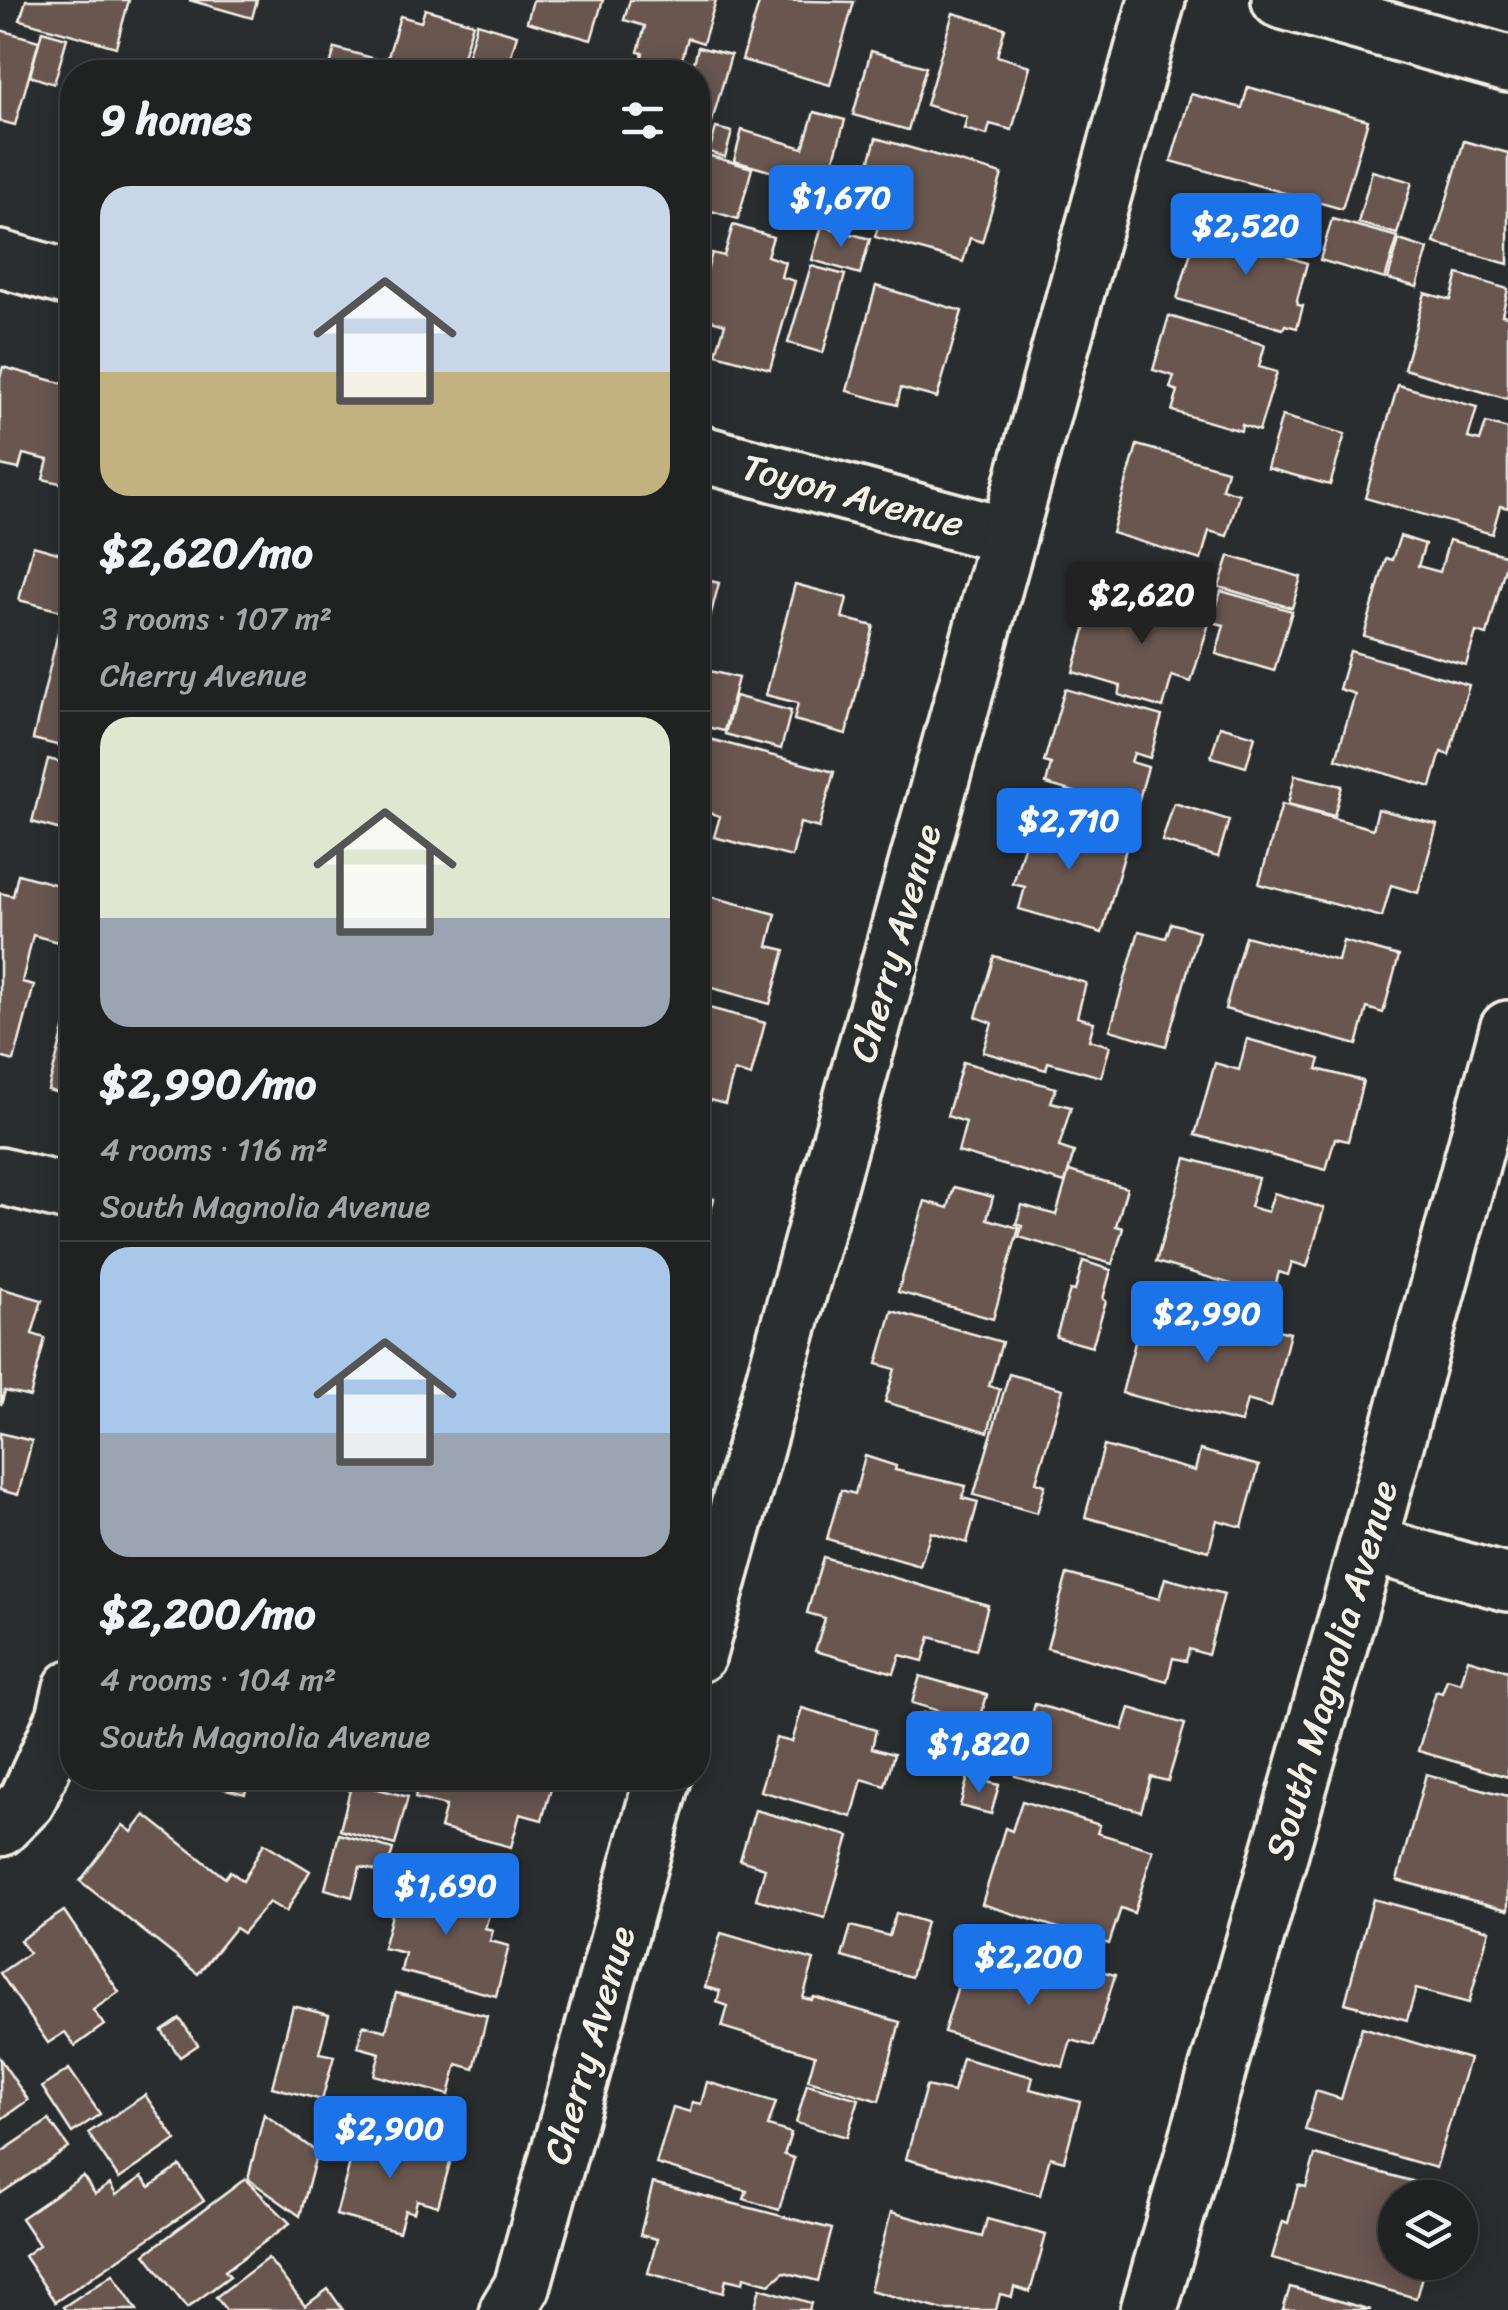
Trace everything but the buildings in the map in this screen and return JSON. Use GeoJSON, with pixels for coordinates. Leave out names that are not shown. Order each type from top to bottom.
{"type":"FeatureCollection","features":[{"type":"Feature","properties":{"kind":"street","name":"Cherry Avenue"},"geometry":{"type":"LineString","coordinates":[[710,1611],[1156,0]]}},
{"type":"Feature","properties":{"kind":"street"},"geometry":{"type":"LineString","coordinates":[[1280,0],[1508,64]]}},
{"type":"Feature","properties":{"kind":"street"},"geometry":{"type":"LineString","coordinates":[[0,259],[60,276]]}},
{"type":"Feature","properties":{"kind":"street","name":"Toyon Avenue"},"geometry":{"type":"LineString","coordinates":[[710,456],[1008,536]]}},
{"type":"Feature","properties":{"kind":"street","name":"South Magnolia Avenue"},"geometry":{"type":"LineString","coordinates":[[1149,2310],[1368,1544],[1508,1029]]}},
{"type":"Feature","properties":{"kind":"street"},"geometry":{"type":"LineString","coordinates":[[0,1176],[60,1191]]}},
{"type":"Feature","properties":{"kind":"street"},"geometry":{"type":"LineString","coordinates":[[1368,1544],[1508,1583]]}},
{"type":"Feature","properties":{"kind":"street"},"geometry":{"type":"LineString","coordinates":[[0,1828],[27,1801],[60,1727]]}},
{"type":"Feature","properties":{"kind":"street","name":"Cherry Avenue"},"geometry":{"type":"LineString","coordinates":[[508,2310],[522,2286],[660,1790]]}}]}
